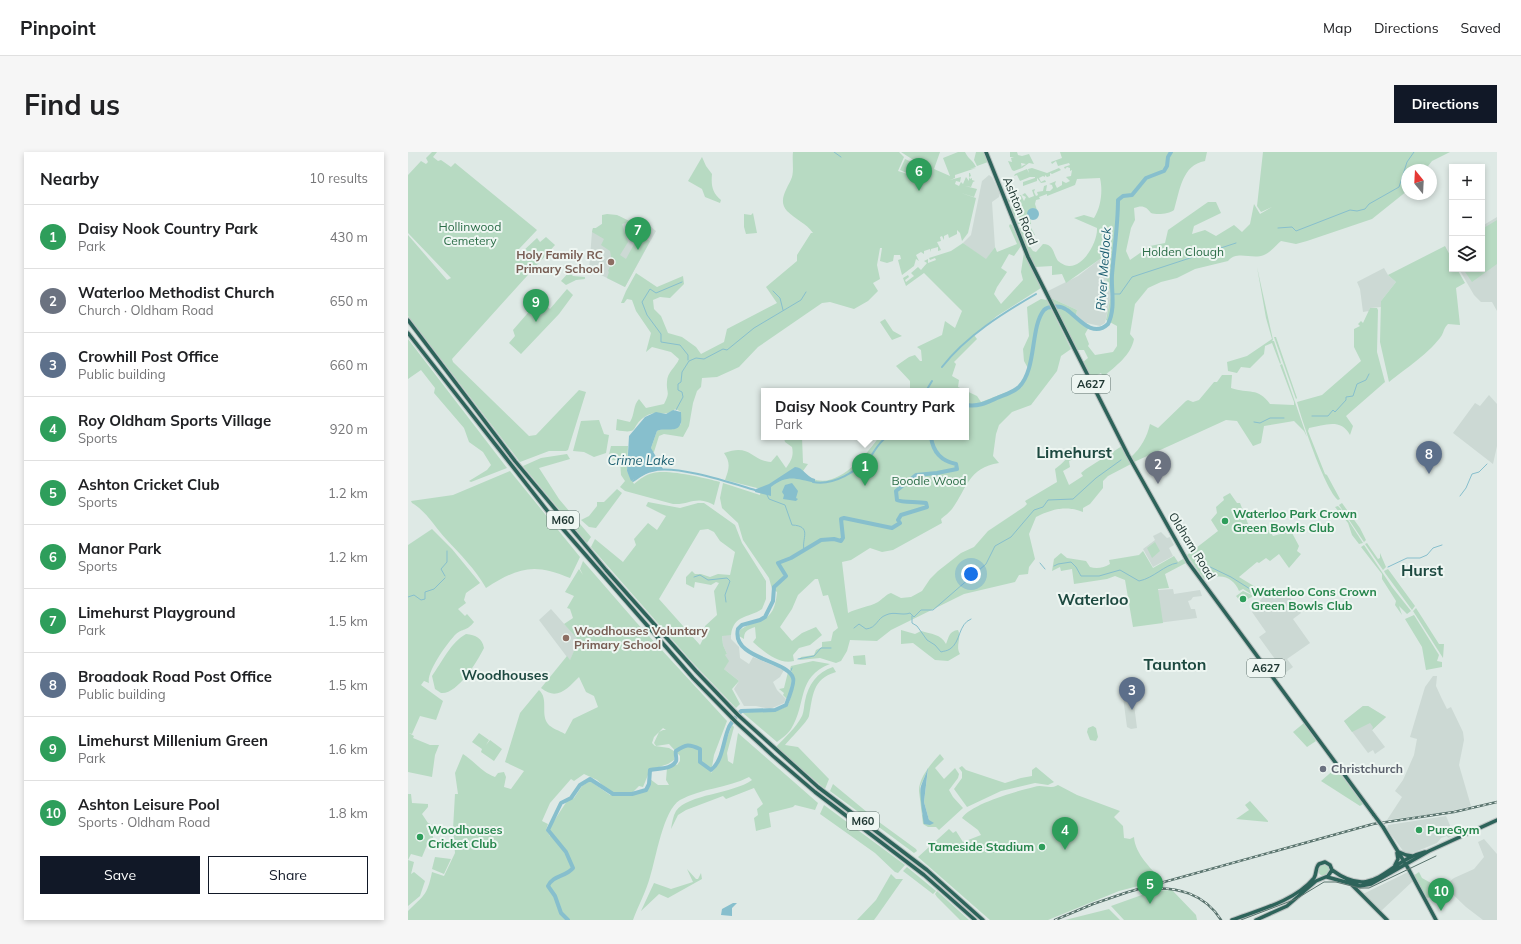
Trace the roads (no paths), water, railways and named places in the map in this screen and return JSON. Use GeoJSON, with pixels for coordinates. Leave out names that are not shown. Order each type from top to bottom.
{"type":"FeatureCollection","features":[{"type":"Feature","properties":{"kind":"highway","name":"Ashton Road"},"geometry":{"type":"LineString","coordinates":[[986,152],[1023,246],[1038,276]]}},
{"type":"Feature","properties":{"kind":"highway","name":"Oldham Road"},"geometry":{"type":"LineString","coordinates":[[1038,276],[1137,473],[1188,562],[1383,827],[1405,862],[1436,920]]}},
{"type":"Feature","properties":{"kind":"highway","name":"M60"},"geometry":{"type":"LineString","coordinates":[[408,320],[506,449],[554,509],[648,619],[732,709],[818,787],[927,870],[983,920]]}},
{"type":"Feature","properties":{"kind":"highway","name":"M60"},"geometry":{"type":"LineString","coordinates":[[408,333],[549,513],[644,624],[727,713],[815,792],[924,875],[976,920]]}},
{"type":"Feature","properties":{"kind":"highway"},"geometry":{"type":"LineString","coordinates":[[1232,920],[1282,900],[1305,886],[1314,878],[1317,866],[1324,862],[1329,864],[1332,870],[1346,879],[1361,885],[1414,857],[1497,820]]}},
{"type":"Feature","properties":{"kind":"highway"},"geometry":{"type":"LineString","coordinates":[[1397,850],[1414,857]]}},
{"type":"Feature","properties":{"kind":"highway"},"geometry":{"type":"LineString","coordinates":[[1391,869],[1398,858],[1397,850]]}},
{"type":"Feature","properties":{"kind":"highway"},"geometry":{"type":"LineString","coordinates":[[1410,871],[1414,857]]}},
{"type":"Feature","properties":{"kind":"highway"},"geometry":{"type":"LineString","coordinates":[[1316,872],[1319,876],[1333,878],[1352,885],[1371,884],[1405,862]]}},
{"type":"Feature","properties":{"kind":"highway"},"geometry":{"type":"LineString","coordinates":[[1256,920],[1287,906],[1306,890],[1330,875],[1332,870]]}},
{"type":"Feature","properties":{"kind":"highway"},"geometry":{"type":"LineString","coordinates":[[1306,890],[1318,882],[1328,879],[1346,883]]}},
{"type":"Feature","properties":{"kind":"highway"},"geometry":{"type":"LineString","coordinates":[[1352,885],[1387,920]]}},
{"type":"Feature","properties":{"kind":"highway"},"geometry":{"type":"LineString","coordinates":[[1360,893],[1361,885]]}},
{"type":"Feature","properties":{"kind":"water"},"geometry":{"type":"Polygon","coordinates":[[[1031,208],[1035,208],[1039,214],[1035,220],[1031,220],[1027,216],[1027,212],[1031,208]]]}},
{"type":"Feature","properties":{"kind":"water","name":"Crime Lake"},"geometry":{"type":"Polygon","coordinates":[[[673,410],[681,412],[680,425],[676,429],[657,431],[651,448],[663,469],[651,471],[631,481],[627,471],[629,436],[645,417],[656,412],[666,414],[673,410]]]}},
{"type":"Feature","properties":{"kind":"water"},"geometry":{"type":"Polygon","coordinates":[[[795,467],[798,467],[815,479],[815,483],[797,479],[787,479],[782,480],[771,487],[771,496],[755,492],[756,489],[769,484],[795,467]]]}},
{"type":"Feature","properties":{"kind":"water"},"geometry":{"type":"Polygon","coordinates":[[[792,483],[798,491],[796,498],[798,499],[796,501],[783,499],[784,495],[782,492],[785,485],[792,483]]]}},
{"type":"Feature","properties":{"kind":"water"},"geometry":{"type":"Polygon","coordinates":[[[928,768],[924,802],[929,820],[934,823],[930,825],[924,824],[920,793],[928,768]]]}},
{"type":"Feature","properties":{"kind":"water"},"geometry":{"type":"Polygon","coordinates":[[[733,903],[737,903],[732,908],[732,916],[721,915],[722,909],[733,903]]]}},
{"type":"Feature","properties":{"kind":"waterway"},"geometry":{"type":"LineString","coordinates":[[834,152],[841,157]]}},
{"type":"Feature","properties":{"kind":"waterway","name":"River Medlock"},"geometry":{"type":"LineString","coordinates":[[969,405],[986,403],[1012,392],[1019,387],[1029,370],[1037,327],[1040,317],[1046,308],[1064,308],[1091,328],[1102,328],[1108,324],[1113,306],[1112,275],[1117,228],[1118,200],[1123,196],[1132,195],[1146,178],[1164,171],[1171,152]]}},
{"type":"Feature","properties":{"kind":"waterway"},"geometry":{"type":"LineString","coordinates":[[1278,228],[1292,227],[1296,231],[1350,210],[1357,211],[1365,209],[1369,204],[1399,187],[1407,162],[1414,152]]}},
{"type":"Feature","properties":{"kind":"waterway"},"geometry":{"type":"LineString","coordinates":[[1112,294],[1120,294],[1132,277],[1236,243]]}},
{"type":"Feature","properties":{"kind":"waterway"},"geometry":{"type":"LineString","coordinates":[[682,282],[656,293],[650,289],[642,302],[647,315],[661,334],[661,342],[680,345],[688,355],[688,360]]}},
{"type":"Feature","properties":{"kind":"waterway"},"geometry":{"type":"LineString","coordinates":[[773,291],[780,298],[783,310]]}},
{"type":"Feature","properties":{"kind":"waterway"},"geometry":{"type":"LineString","coordinates":[[676,410],[683,397],[682,392],[678,390],[678,384],[681,382],[682,372],[689,361],[696,358],[704,359],[723,349],[727,350],[754,328],[801,300],[806,292]]}},
{"type":"Feature","properties":{"kind":"waterway"},"geometry":{"type":"LineString","coordinates":[[942,367],[962,345],[974,335],[998,317],[1036,294]]}},
{"type":"Feature","properties":{"kind":"waterway"},"geometry":{"type":"LineString","coordinates":[[1312,416],[1328,416],[1333,410],[1335,412],[1346,400],[1346,397],[1353,396],[1357,384],[1366,380],[1369,374]]}},
{"type":"Feature","properties":{"kind":"waterway"},"geometry":{"type":"LineString","coordinates":[[928,388],[932,381]]}},
{"type":"Feature","properties":{"kind":"waterway"},"geometry":{"type":"LineString","coordinates":[[1254,422],[1260,423],[1270,418],[1284,418]]}},
{"type":"Feature","properties":{"kind":"waterway"},"geometry":{"type":"LineString","coordinates":[[813,482],[829,482],[852,472],[871,456],[883,440]]}},
{"type":"Feature","properties":{"kind":"waterway","name":"River Medlock"},"geometry":{"type":"LineString","coordinates":[[568,920],[561,913],[555,896],[548,886],[550,882],[573,868],[566,852],[548,830],[561,803],[571,798],[580,785],[590,779],[613,794],[632,794],[646,790],[649,784],[650,770],[664,768],[674,764],[676,761],[676,751],[685,746],[693,746],[700,749],[700,762],[711,770],[718,761],[729,727],[741,711],[775,710],[786,705],[792,687],[793,678],[789,672],[781,667],[751,653],[743,647],[738,639],[738,629],[742,625],[765,617],[773,601],[774,587],[786,576],[778,563],[791,558],[821,540],[834,539],[841,541],[843,538],[841,519],[844,518],[892,528],[900,523],[898,520],[901,515],[927,507],[926,503],[897,500],[896,491],[916,475],[957,469],[956,464],[946,461],[939,455],[932,440]]}},
{"type":"Feature","properties":{"kind":"waterway"},"geometry":{"type":"LineString","coordinates":[[854,628],[859,624],[866,629],[870,628],[883,616],[889,614],[910,613],[914,617],[921,610],[933,610],[986,564],[995,546],[1011,537],[1034,510],[1043,507],[1048,500],[1073,499],[1096,478],[1121,460]]}},
{"type":"Feature","properties":{"kind":"waterway"},"geometry":{"type":"LineString","coordinates":[[1460,496],[1466,488],[1472,474],[1479,472],[1487,464]]}},
{"type":"Feature","properties":{"kind":"waterway"},"geometry":{"type":"LineString","coordinates":[[633,481],[649,472],[675,470],[690,472],[758,491]]}},
{"type":"Feature","properties":{"kind":"waterway"},"geometry":{"type":"LineString","coordinates":[[767,495],[769,499],[785,505],[792,525],[798,526],[804,530],[804,550]]}},
{"type":"Feature","properties":{"kind":"waterway"},"geometry":{"type":"LineString","coordinates":[[1388,567],[1407,558],[1420,558],[1427,555],[1433,548],[1442,545]]}},
{"type":"Feature","properties":{"kind":"waterway"},"geometry":{"type":"LineString","coordinates":[[445,576],[441,569],[447,562],[447,551]]}},
{"type":"Feature","properties":{"kind":"waterway"},"geometry":{"type":"LineString","coordinates":[[1054,566],[1071,562],[1081,576],[1099,576],[1120,570],[1139,581],[1172,564],[1177,563]]}},
{"type":"Feature","properties":{"kind":"waterway"},"geometry":{"type":"LineString","coordinates":[[1040,563],[1045,569]]}},
{"type":"Feature","properties":{"kind":"waterway"},"geometry":{"type":"LineString","coordinates":[[1204,564],[1231,577],[1258,594]]}},
{"type":"Feature","properties":{"kind":"waterway"},"geometry":{"type":"LineString","coordinates":[[694,577],[700,575],[708,580],[727,578],[730,581],[725,595],[726,602]]}},
{"type":"Feature","properties":{"kind":"waterway"},"geometry":{"type":"LineString","coordinates":[[408,597],[414,595],[421,600],[425,599],[425,592],[434,589],[445,578]]}},
{"type":"Feature","properties":{"kind":"waterway"},"geometry":{"type":"LineString","coordinates":[[912,616],[912,623],[917,626],[927,640],[935,645],[941,652],[949,650],[954,646],[964,625],[971,619]]}},
{"type":"Feature","properties":{"kind":"waterway"},"geometry":{"type":"LineString","coordinates":[[798,659],[814,656],[821,648],[831,648]]}},
{"type":"Feature","properties":{"kind":"waterway","name":"River Medlock"},"geometry":{"type":"LineString","coordinates":[[790,673],[792,668]]}},
{"type":"Feature","properties":{"kind":"tram line"},"geometry":{"type":"LineString","coordinates":[[1241,920],[1296,899],[1324,882],[1336,882],[1360,888],[1369,888],[1436,856]]}},
{"type":"Feature","properties":{"kind":"railway"},"geometry":{"type":"LineString","coordinates":[[1055,920],[1093,904],[1128,892],[1373,824],[1454,812],[1497,802]]}},
{"type":"Feature","properties":{"kind":"railway"},"geometry":{"type":"LineString","coordinates":[[1148,889],[1169,889],[1180,891],[1199,898],[1207,904],[1221,920]]}},
{"type":"Feature","properties":{"kind":"place","name":"Manor Park"},"geometry":{"type":"Point","coordinates":[919,191]}},
{"type":"Feature","properties":{"kind":"place","name":"Limehurst Playground"},"geometry":{"type":"Point","coordinates":[638,250]}},
{"type":"Feature","properties":{"kind":"place","name":"Holy Family RC Primary School"},"geometry":{"type":"Point","coordinates":[611,262]}},
{"type":"Feature","properties":{"kind":"place","name":"Limehurst Millenium Green"},"geometry":{"type":"Point","coordinates":[536,322]}},
{"type":"Feature","properties":{"kind":"place","name":"Broadoak Road Post Office"},"geometry":{"type":"Point","coordinates":[1429,474]}},
{"type":"Feature","properties":{"kind":"place","name":"Waterloo Methodist Church"},"geometry":{"type":"Point","coordinates":[1158,484]}},
{"type":"Feature","properties":{"kind":"place","name":"Daisy Nook Country Park"},"geometry":{"type":"Point","coordinates":[865,486]}},
{"type":"Feature","properties":{"kind":"place","name":"Waterloo Park Crown Green Bowls Club"},"geometry":{"type":"Point","coordinates":[1225,521]}},
{"type":"Feature","properties":{"kind":"place","name":"Waterloo Cons Crown Green Bowls Club"},"geometry":{"type":"Point","coordinates":[1243,599]}},
{"type":"Feature","properties":{"kind":"place","name":"Woodhouses Voluntary Primary School"},"geometry":{"type":"Point","coordinates":[566,638]}},
{"type":"Feature","properties":{"kind":"place","name":"Crowhill Post Office"},"geometry":{"type":"Point","coordinates":[1132,710]}},
{"type":"Feature","properties":{"kind":"place","name":"Christchurch"},"geometry":{"type":"Point","coordinates":[1323,769]}},
{"type":"Feature","properties":{"kind":"place","name":"PureGym"},"geometry":{"type":"Point","coordinates":[1419,830]}},
{"type":"Feature","properties":{"kind":"place","name":"Woodhouses Cricket Club"},"geometry":{"type":"Point","coordinates":[420,837]}},
{"type":"Feature","properties":{"kind":"place","name":"Tameside Stadium"},"geometry":{"type":"Point","coordinates":[1042,847]}},
{"type":"Feature","properties":{"kind":"place","name":"Roy Oldham Sports Village"},"geometry":{"type":"Point","coordinates":[1065,850]}},
{"type":"Feature","properties":{"kind":"place","name":"Ashton Cricket Club"},"geometry":{"type":"Point","coordinates":[1150,904]}},
{"type":"Feature","properties":{"kind":"place","name":"Ashton Leisure Pool"},"geometry":{"type":"Point","coordinates":[1441,911]}},
{"type":"Feature","properties":{"kind":"district","name":"Limehurst"},"geometry":{"type":"Point","coordinates":[1074,452]}},
{"type":"Feature","properties":{"kind":"district","name":"Hurst"},"geometry":{"type":"Point","coordinates":[1422,570]}},
{"type":"Feature","properties":{"kind":"district","name":"Waterloo"},"geometry":{"type":"Point","coordinates":[1093,599]}},
{"type":"Feature","properties":{"kind":"district","name":"Taunton"},"geometry":{"type":"Point","coordinates":[1175,664]}},
{"type":"Feature","properties":{"kind":"district","name":"Woodhouses"},"geometry":{"type":"Point","coordinates":[505,675]}},
{"type":"Feature","properties":{"kind":"park label","name":"Hollinwood Cemetery"},"geometry":{"type":"Point","coordinates":[470,234]}},
{"type":"Feature","properties":{"kind":"park label","name":"Holden Clough"},"geometry":{"type":"Point","coordinates":[1183,252]}},
{"type":"Feature","properties":{"kind":"park label","name":"Boodle Wood"},"geometry":{"type":"Point","coordinates":[929,481]}}]}
